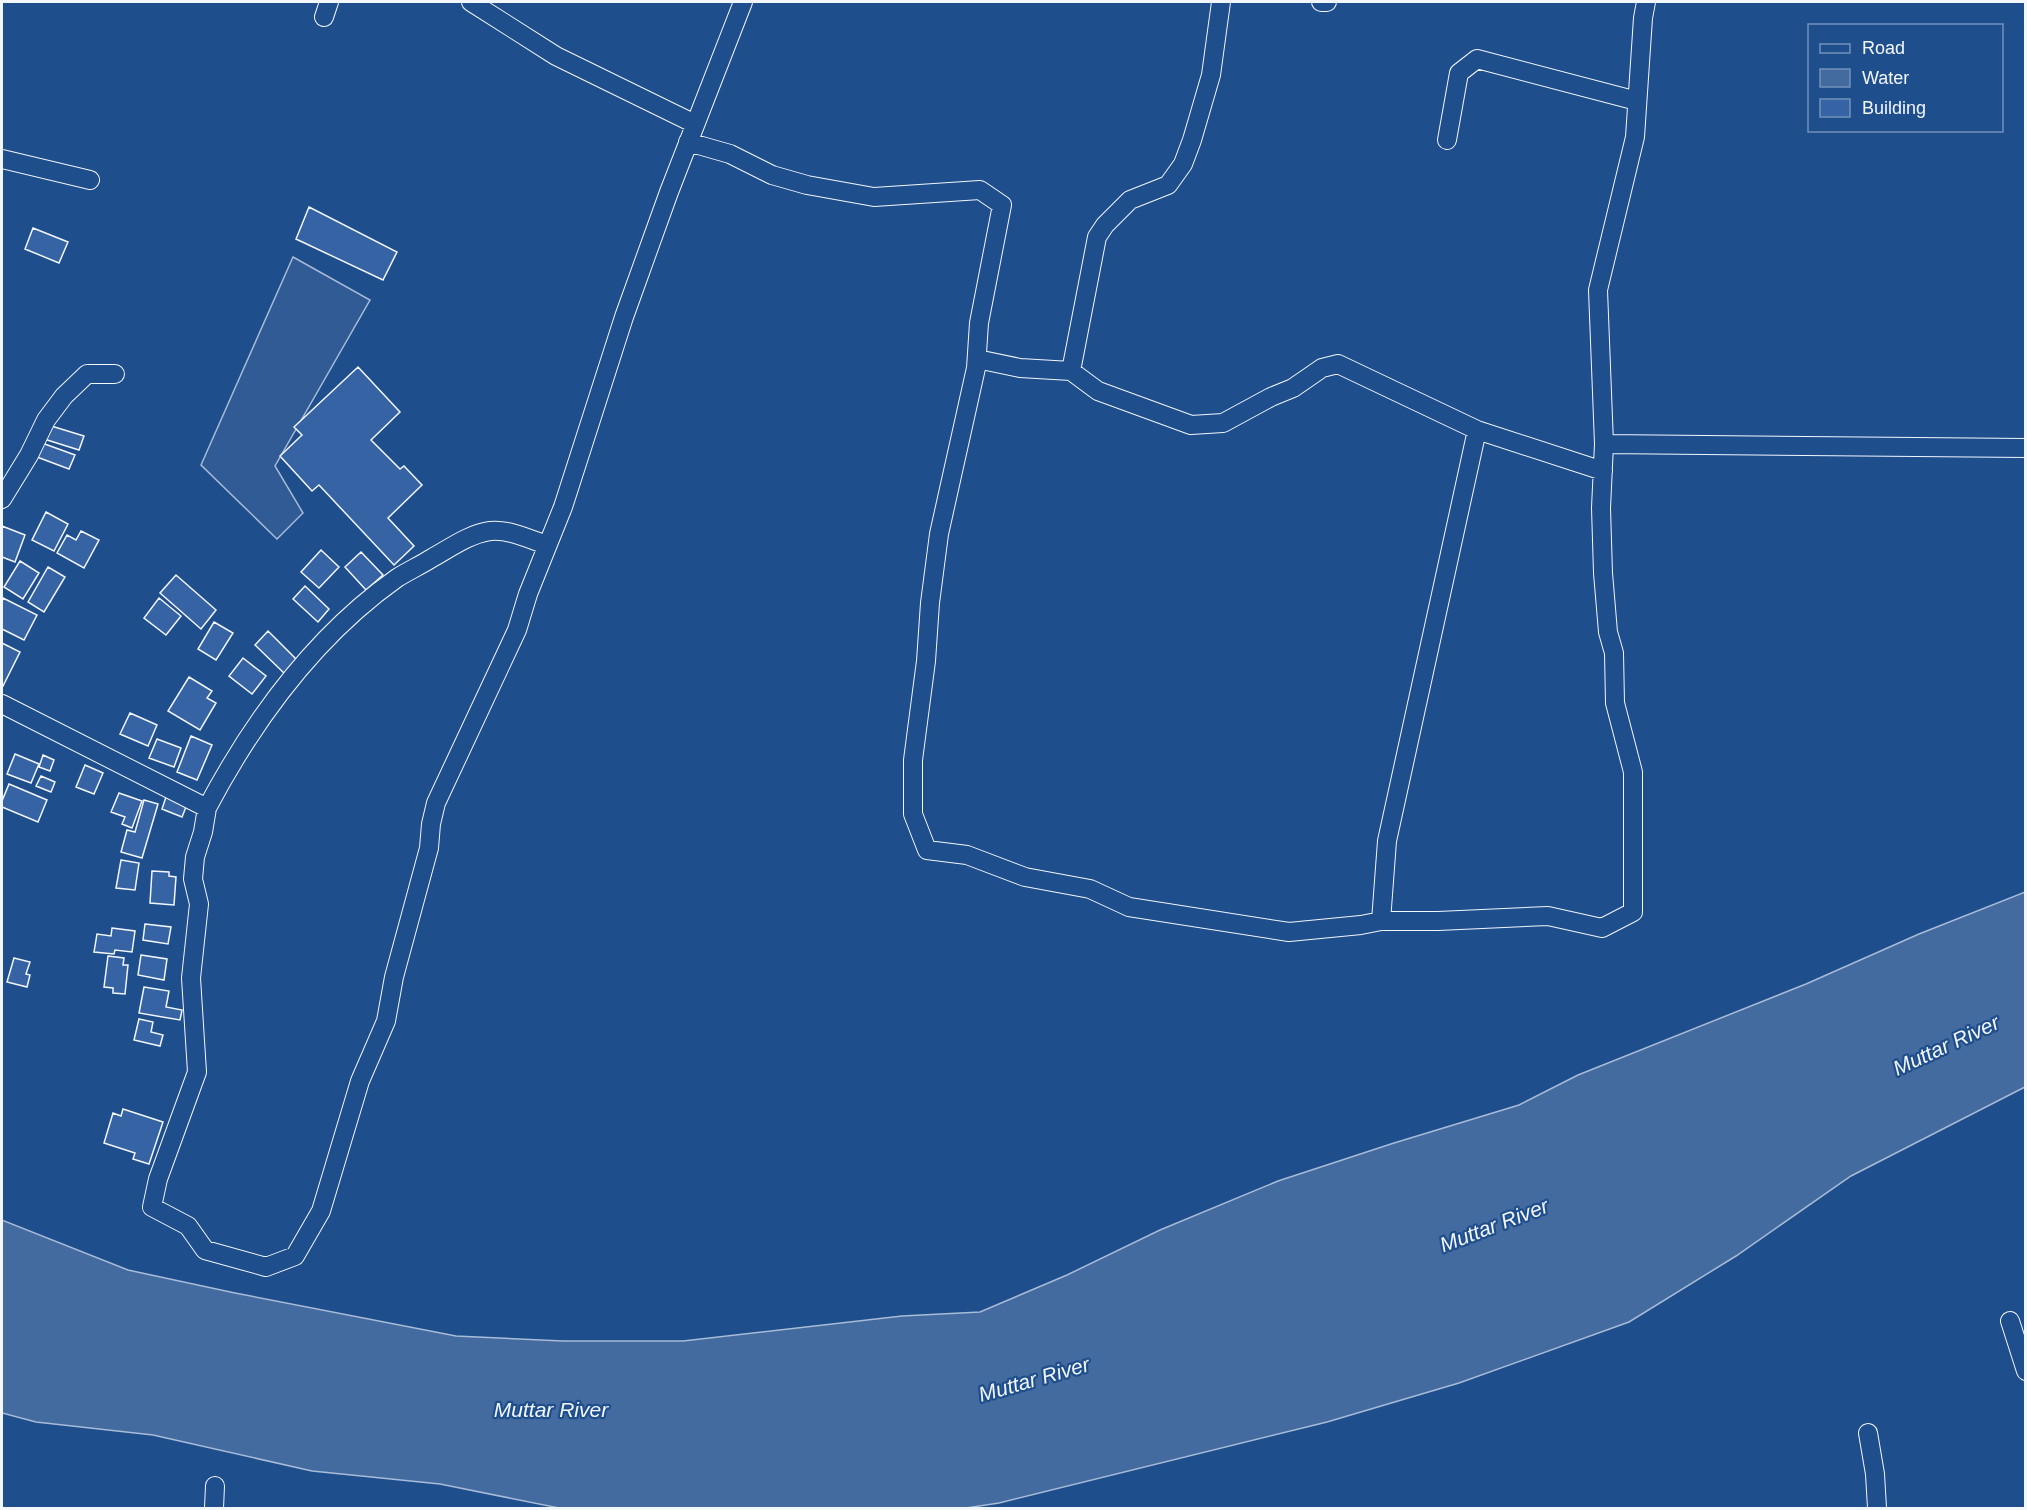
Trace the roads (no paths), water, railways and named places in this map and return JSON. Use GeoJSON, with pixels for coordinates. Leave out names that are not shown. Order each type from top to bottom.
{"type":"FeatureCollection","features":[{"type":"Feature","properties":{"kind":"street"},"geometry":{"type":"LineString","coordinates":[[471,2],[556,56],[695,124]]}},
{"type":"Feature","properties":{"kind":"street"},"geometry":{"type":"LineString","coordinates":[[547,545],[512,533],[488,531],[468,538],[397,578],[332,633],[288,683],[239,751],[207,808],[203,832],[195,857],[193,879],[199,904],[191,978],[197,1072],[158,1179],[152,1207],[188,1226],[205,1250],[266,1267],[295,1256],[321,1211],[360,1082],[386,1022],[394,977],[429,848],[436,803],[517,630],[528,594],[563,507],[624,317],[688,142],[743,2]]}},
{"type":"Feature","properties":{"kind":"street"},"geometry":{"type":"LineString","coordinates":[[1071,371],[1097,237],[1105,225],[1130,200],[1168,185],[1183,164],[1211,75],[1221,2]]}},
{"type":"Feature","properties":{"kind":"street"},"geometry":{"type":"LineString","coordinates":[[688,142],[730,154],[772,175],[807,185],[874,197],[980,190],[1002,204],[979,323],[976,368],[939,534],[930,603],[926,661],[913,760],[913,814],[927,850],[967,855],[1025,877],[1090,890],[1129,907],[1289,932],[1381,921],[1548,916],[1602,928],[1633,912],[1632,772],[1616,702],[1614,653],[1608,632],[1603,573],[1601,508],[1604,444],[1598,290],[1635,137],[1646,2]]}},
{"type":"Feature","properties":{"kind":"street"},"geometry":{"type":"LineString","coordinates":[[1447,140],[1459,73],[1477,59],[1637,101]]}},
{"type":"Feature","properties":{"kind":"street"},"geometry":{"type":"LineString","coordinates":[[2,159],[90,180]]}},
{"type":"Feature","properties":{"kind":"street"},"geometry":{"type":"LineString","coordinates":[[977,359],[1020,368],[1071,371],[1098,392],[1191,425],[1223,423],[1293,388],[1322,368],[1338,364],[1477,430],[1603,471]]}},
{"type":"Feature","properties":{"kind":"street"},"geometry":{"type":"LineString","coordinates":[[2,499],[36,443],[46,420],[64,396],[87,374],[115,374]]}},
{"type":"Feature","properties":{"kind":"street"},"geometry":{"type":"LineString","coordinates":[[1381,921],[1387,841],[1477,430]]}},
{"type":"Feature","properties":{"kind":"street"},"geometry":{"type":"LineString","coordinates":[[1604,444],[2025,448]]}},
{"type":"Feature","properties":{"kind":"street"},"geometry":{"type":"LineString","coordinates":[[2,704],[207,808]]}},
{"type":"Feature","properties":{"kind":"street"},"geometry":{"type":"LineString","coordinates":[[2010,1321],[2025,1371]]}},
{"type":"Feature","properties":{"kind":"street"},"geometry":{"type":"LineString","coordinates":[[1868,1433],[1875,1474],[1877,1509]]}},
{"type":"Feature","properties":{"kind":"street"},"geometry":{"type":"LineString","coordinates":[[214,1509],[215,1486]]}},
{"type":"Feature","properties":{"kind":"water","name":"Muttar River"},"geometry":{"type":"Polygon","coordinates":[[[2025,892],[2025,1087],[1851,1176],[1736,1256],[1629,1322],[1459,1383],[1327,1422],[999,1503],[966,1508],[559,1508],[440,1484],[312,1471],[153,1435],[36,1422],[2,1413],[2,1220],[128,1270],[456,1336],[563,1341],[683,1341],[902,1316],[980,1312],[1067,1275],[1160,1230],[1278,1181],[1519,1105],[1578,1075],[1806,984],[1919,934],[2025,892]]]}}]}
